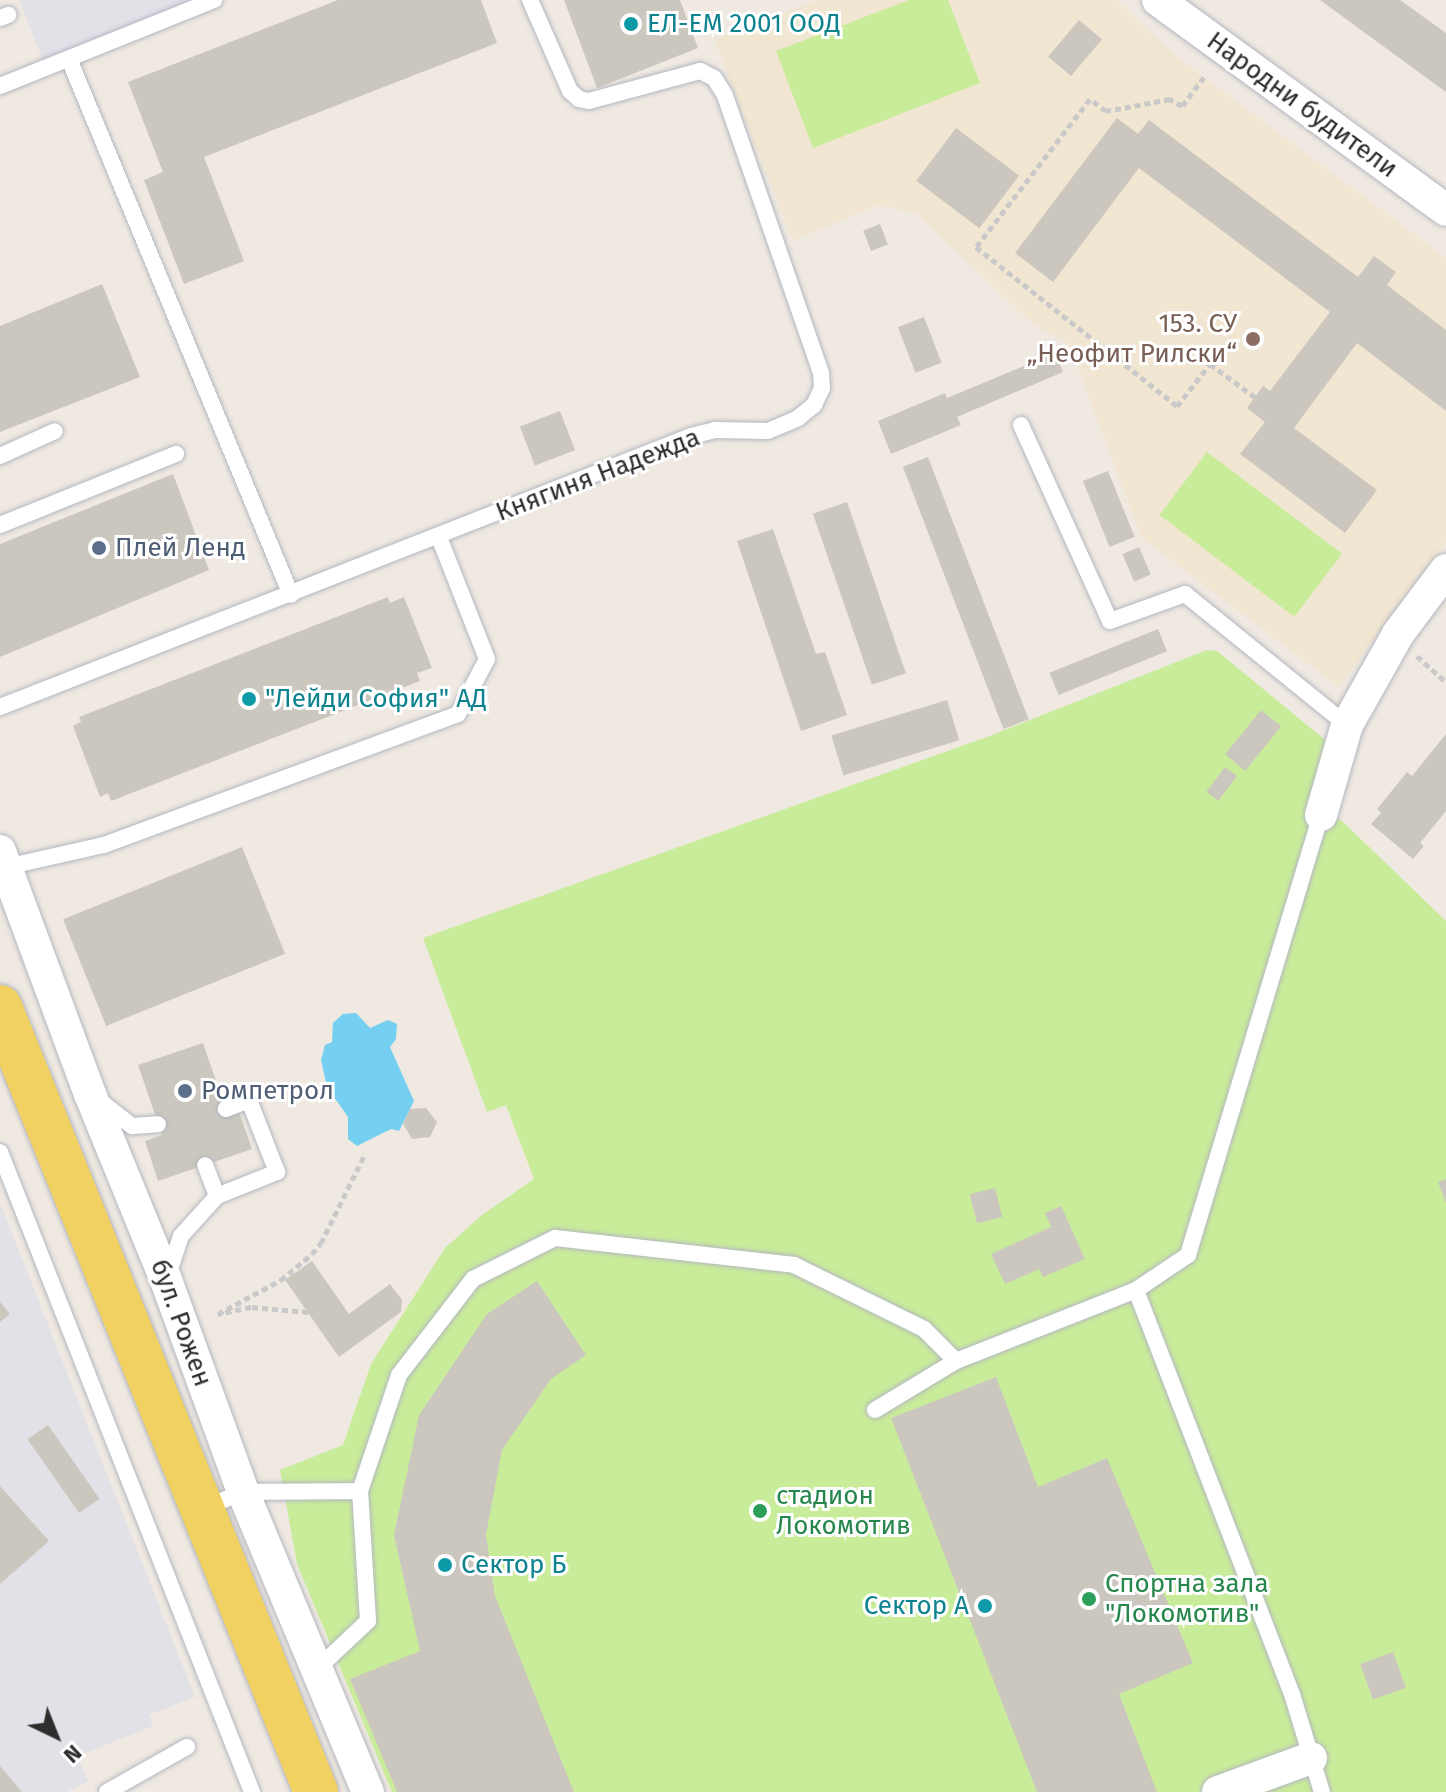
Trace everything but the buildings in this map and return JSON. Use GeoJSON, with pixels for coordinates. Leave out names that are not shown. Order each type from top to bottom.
{"type":"FeatureCollection","features":[{"type":"Feature","properties":{"kind":"main road","name":"бул. Рожен"},"geometry":{"type":"LineString","coordinates":[[0,1007],[8,1051],[202,1509],[316,1792]]}},
{"type":"Feature","properties":{"kind":"street","name":"Народни будители"},"geometry":{"type":"LineString","coordinates":[[1158,0],[1446,210]]}},
{"type":"Feature","properties":{"kind":"street"},"geometry":{"type":"LineString","coordinates":[[1321,815],[1347,725],[1398,634],[1446,570]]}},
{"type":"Feature","properties":{"kind":"street","name":"бул. Рожен"},"geometry":{"type":"LineString","coordinates":[[3,859],[90,1094],[166,1280],[243,1492],[368,1792]]}},
{"type":"Feature","properties":{"kind":"street"},"geometry":{"type":"LineString","coordinates":[[1218,1792],[1311,1758]]}},
{"type":"Feature","properties":{"kind":"lane"},"geometry":{"type":"LineString","coordinates":[[0,86],[214,0]]}},
{"type":"Feature","properties":{"kind":"lane","name":"Княгиня Надежда"},"geometry":{"type":"LineString","coordinates":[[0,707],[691,436],[715,430],[768,431],[798,418],[814,405],[822,388],[821,373],[725,95],[714,78],[700,71],[589,101],[579,99],[570,91],[530,0]]}},
{"type":"Feature","properties":{"kind":"lane"},"geometry":{"type":"LineString","coordinates":[[69,59],[291,595]]}},
{"type":"Feature","properties":{"kind":"lane"},"geometry":{"type":"LineString","coordinates":[[1021,425],[1110,621],[1185,594],[1347,725]]}},
{"type":"Feature","properties":{"kind":"lane"},"geometry":{"type":"LineString","coordinates":[[0,456],[55,431]]}},
{"type":"Feature","properties":{"kind":"lane"},"geometry":{"type":"LineString","coordinates":[[0,525],[176,454]]}},
{"type":"Feature","properties":{"kind":"lane"},"geometry":{"type":"LineString","coordinates":[[3,859],[104,845],[458,714],[487,659],[439,537]]}},
{"type":"Feature","properties":{"kind":"lane"},"geometry":{"type":"LineString","coordinates":[[875,1410],[956,1361],[1136,1290],[1188,1255],[1321,815]]}},
{"type":"Feature","properties":{"kind":"lane"},"geometry":{"type":"LineString","coordinates":[[90,1094],[132,1126],[158,1124]]}},
{"type":"Feature","properties":{"kind":"lane"},"geometry":{"type":"LineString","coordinates":[[166,1280],[181,1236],[217,1196],[277,1172],[249,1100],[226,1109]]}},
{"type":"Feature","properties":{"kind":"lane"},"geometry":{"type":"LineString","coordinates":[[0,1152],[252,1792]]}},
{"type":"Feature","properties":{"kind":"lane"},"geometry":{"type":"LineString","coordinates":[[205,1165],[217,1196]]}},
{"type":"Feature","properties":{"kind":"lane"},"geometry":{"type":"LineString","coordinates":[[315,1671],[368,1621],[360,1491],[399,1375],[473,1279],[555,1238],[794,1265],[924,1329],[956,1361]]}},
{"type":"Feature","properties":{"kind":"lane"},"geometry":{"type":"LineString","coordinates":[[1136,1290],[1292,1694],[1322,1792]]}},
{"type":"Feature","properties":{"kind":"lane"},"geometry":{"type":"LineString","coordinates":[[202,1509],[243,1492],[360,1491]]}},
{"type":"Feature","properties":{"kind":"lane"},"geometry":{"type":"LineString","coordinates":[[107,1792],[187,1747]]}},
{"type":"Feature","properties":{"kind":"path"},"geometry":{"type":"LineString","coordinates":[[1204,77],[1182,106],[1170,99],[1106,111],[1090,99],[976,247],[1177,406],[1210,364],[1255,397]]}},
{"type":"Feature","properties":{"kind":"path"},"geometry":{"type":"LineString","coordinates":[[1423,662],[1446,682]]}},
{"type":"Feature","properties":{"kind":"path"},"geometry":{"type":"LineString","coordinates":[[308,1312],[251,1307],[218,1314],[281,1280],[312,1254],[321,1243],[365,1154]]}},
{"type":"Feature","properties":{"kind":"shaded area"},"geometry":{"type":"Polygon","coordinates":[[[19,0],[202,0],[45,65],[19,0]]]}},
{"type":"Feature","properties":{"kind":"shaded area","name":"153. СУ „Неофит Рилски“"},"geometry":{"type":"Polygon","coordinates":[[[817,0],[1116,0],[1177,57],[1446,258],[1446,543],[1339,687],[1141,537],[1069,344],[1033,324],[916,213],[878,205],[793,241],[714,39],[817,0]]]}},
{"type":"Feature","properties":{"kind":"shaded area"},"geometry":{"type":"Polygon","coordinates":[[[0,1203],[195,1697],[149,1715],[153,1726],[78,1756],[88,1781],[67,1792],[0,1792],[0,1203]]]}},
{"type":"Feature","properties":{"kind":"green space"},"geometry":{"type":"Polygon","coordinates":[[[909,0],[948,0],[980,83],[813,148],[776,51],[909,0]]]}},
{"type":"Feature","properties":{"kind":"green space"},"geometry":{"type":"Polygon","coordinates":[[[1207,452],[1342,554],[1294,617],[1159,515],[1207,452]]]}},
{"type":"Feature","properties":{"kind":"green space"},"geometry":{"type":"Polygon","coordinates":[[[1207,650],[1217,651],[1324,739],[1325,748],[1307,812],[1341,820],[1446,921],[1446,1792],[392,1792],[297,1564],[280,1470],[343,1445],[371,1364],[445,1248],[482,1215],[534,1179],[506,1105],[487,1112],[423,938],[987,737],[1207,650]]]}},
{"type":"Feature","properties":{"kind":"water"},"geometry":{"type":"Polygon","coordinates":[[[356,1013],[370,1028],[388,1020],[397,1024],[396,1039],[390,1047],[414,1101],[399,1131],[391,1129],[357,1146],[348,1139],[348,1117],[327,1087],[321,1060],[325,1045],[332,1042],[333,1023],[343,1014],[356,1013]]]}},
{"type":"Feature","properties":{"kind":"place","name":"ЕЛ-ЕМ 2001 ООД"},"geometry":{"type":"Point","coordinates":[631,24]}},
{"type":"Feature","properties":{"kind":"place","name":"153. СУ „Неофит Рилски“"},"geometry":{"type":"Point","coordinates":[1253,339]}},
{"type":"Feature","properties":{"kind":"place","name":"Плей Ленд"},"geometry":{"type":"Point","coordinates":[99,548]}},
{"type":"Feature","properties":{"kind":"place","name":"\"Лейди София\" АД"},"geometry":{"type":"Point","coordinates":[249,699]}},
{"type":"Feature","properties":{"kind":"place","name":"Ромпетрол"},"geometry":{"type":"Point","coordinates":[185,1091]}},
{"type":"Feature","properties":{"kind":"place","name":"стадион Локомотив"},"geometry":{"type":"Point","coordinates":[760,1511]}},
{"type":"Feature","properties":{"kind":"place","name":"Сектор Б"},"geometry":{"type":"Point","coordinates":[445,1565]}},
{"type":"Feature","properties":{"kind":"place","name":"Спортна зала \"Локомотив\""},"geometry":{"type":"Point","coordinates":[1089,1599]}},
{"type":"Feature","properties":{"kind":"place","name":"Сектор А"},"geometry":{"type":"Point","coordinates":[985,1606]}}]}
